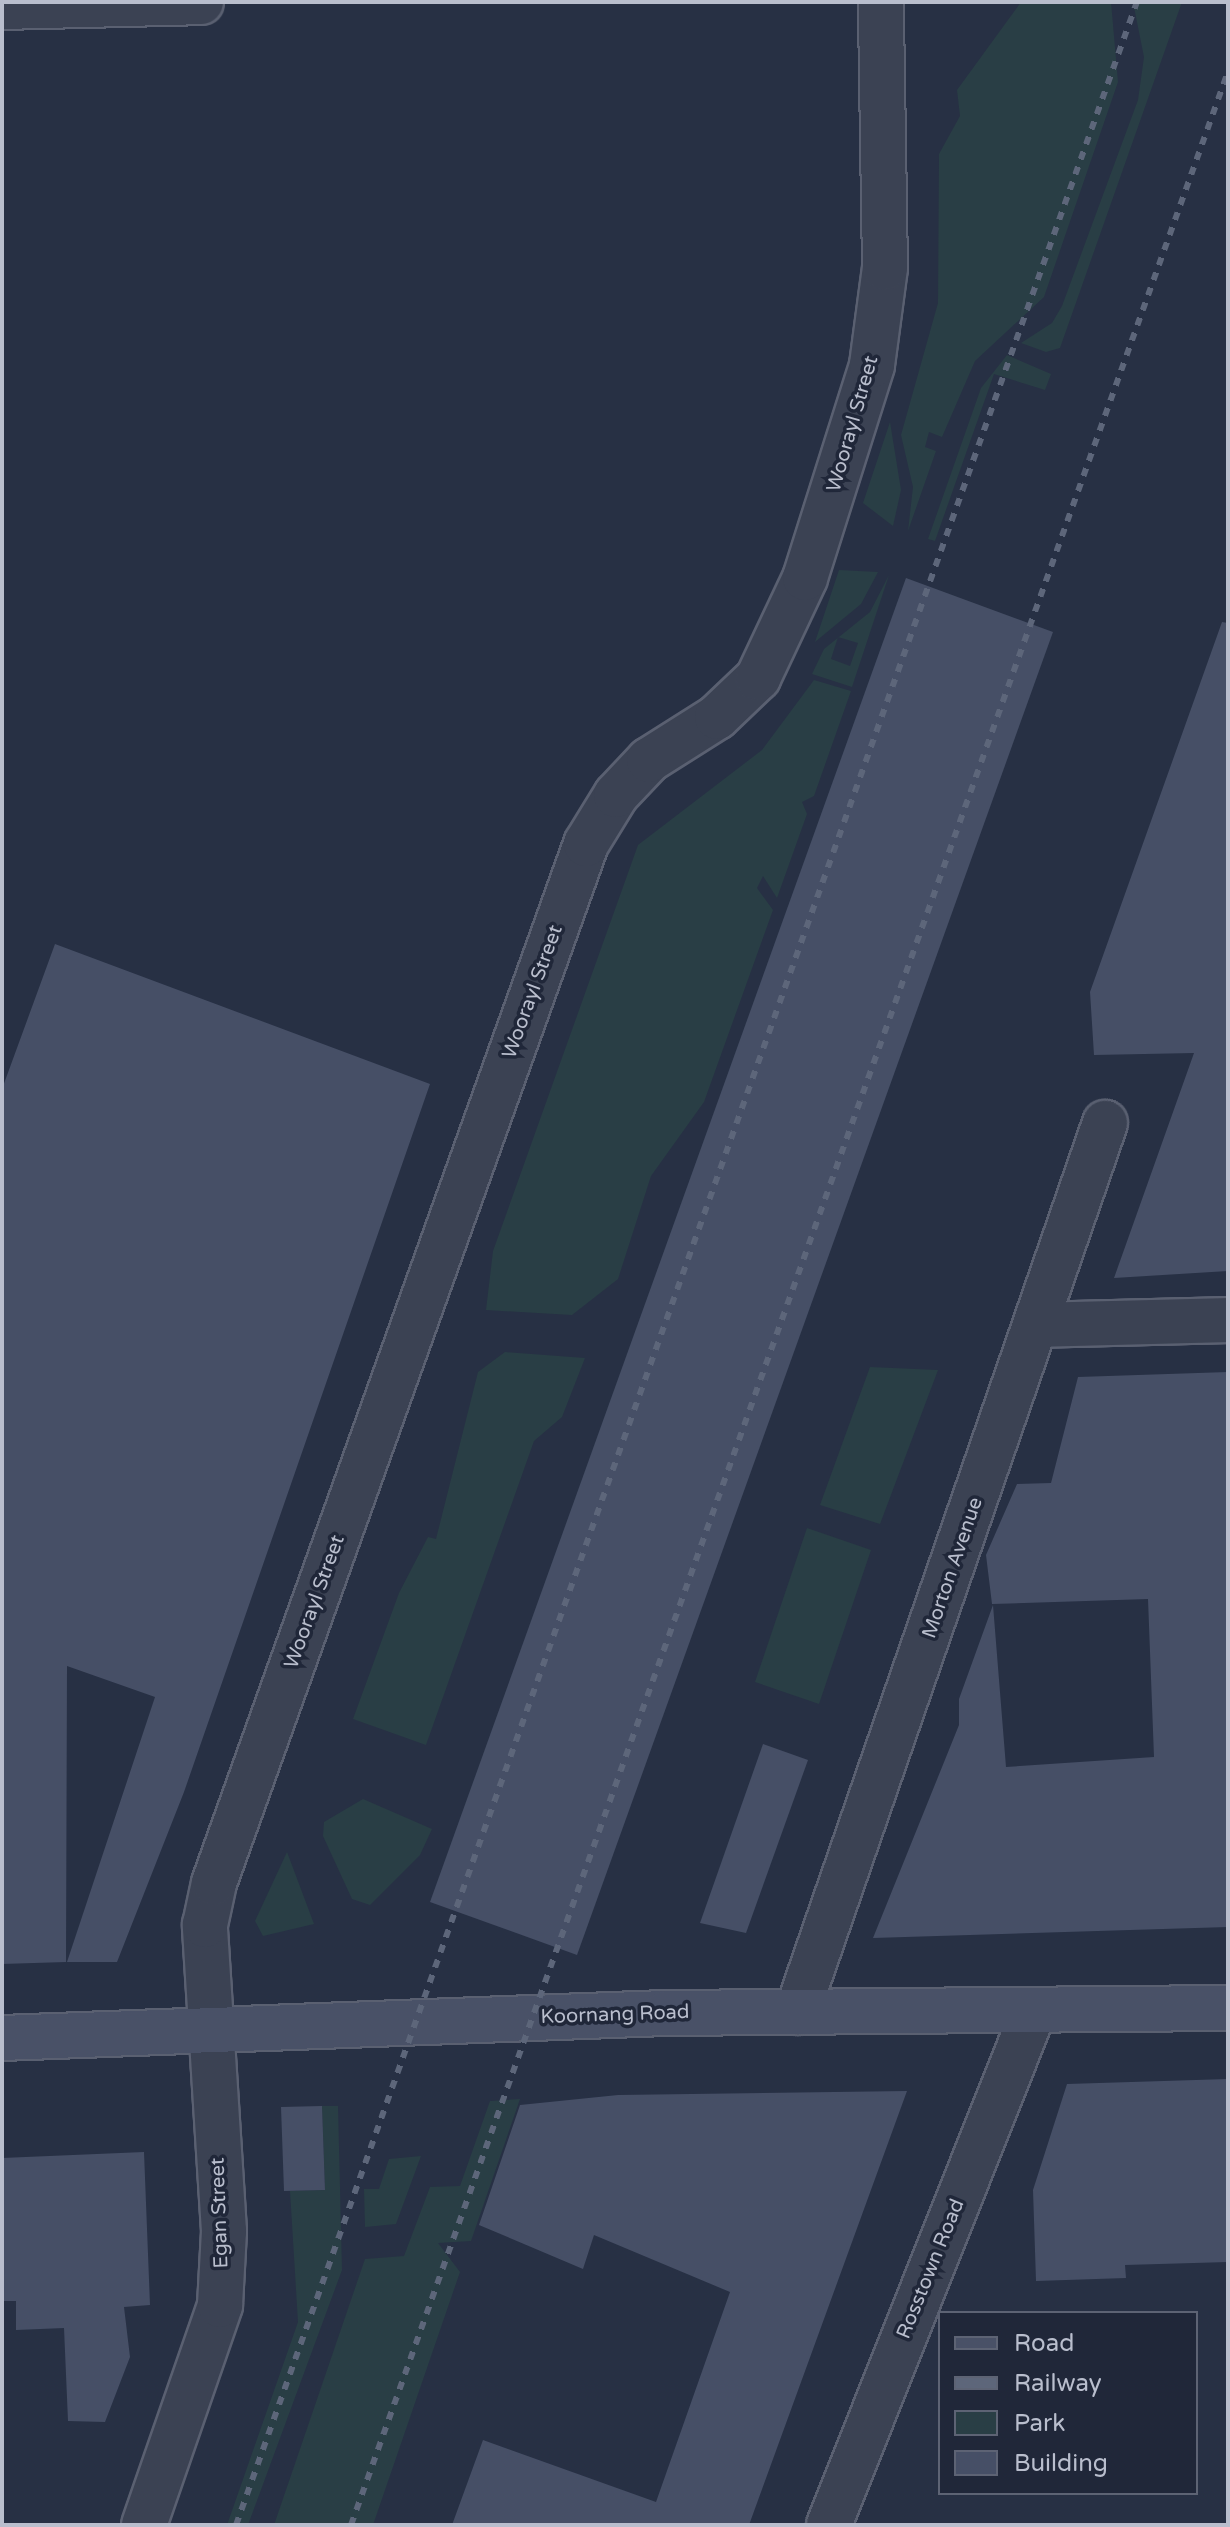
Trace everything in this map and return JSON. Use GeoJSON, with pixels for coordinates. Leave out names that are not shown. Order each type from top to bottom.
{"type":"FeatureCollection","features":[{"type":"Feature","properties":{"kind":"street"},"geometry":{"type":"LineString","coordinates":[[2,7],[201,2]]}},
{"type":"Feature","properties":{"kind":"street","name":"Woorayl Street"},"geometry":{"type":"LineString","coordinates":[[210,2033],[205,1925],[214,1883],[586,844],[616,795],[649,760],[717,717],[758,678],[824,524],[872,365],[885,268],[881,2]]}},
{"type":"Feature","properties":{"kind":"street","name":"Morton Avenue"},"geometry":{"type":"LineString","coordinates":[[797,2012],[1105,1123]]}},
{"type":"Feature","properties":{"kind":"street"},"geometry":{"type":"LineString","coordinates":[[1036,1325],[1228,1320]]}},
{"type":"Feature","properties":{"kind":"street","name":"Koornang Road"},"geometry":{"type":"LineString","coordinates":[[2,2038],[797,2012],[1033,2013],[1228,2008]]}},
{"type":"Feature","properties":{"kind":"street","name":"Rosstown Road"},"geometry":{"type":"LineString","coordinates":[[829,2525],[1033,2013]]}},
{"type":"Feature","properties":{"kind":"street","name":"Egan Street"},"geometry":{"type":"LineString","coordinates":[[144,2525],[220,2305],[224,2231],[210,2033]]}},
{"type":"Feature","properties":{"kind":"green space"},"geometry":{"type":"Polygon","coordinates":[[[1021,2],[1111,2],[1118,82],[1044,297],[975,361],[942,437],[929,432],[925,447],[936,451],[908,531],[913,487],[901,435],[938,303],[939,154],[960,116],[957,90],[1021,2]]]}},
{"type":"Feature","properties":{"kind":"green space"},"geometry":{"type":"Polygon","coordinates":[[[1133,2],[1182,2],[1060,348],[1046,352],[1021,343],[1052,323],[1062,306],[1138,100],[1144,57],[1133,2]]]}},
{"type":"Feature","properties":{"kind":"green space"},"geometry":{"type":"Polygon","coordinates":[[[1007,355],[1051,374],[1045,390],[994,374],[935,541],[928,539],[981,388],[1007,355]]]}},
{"type":"Feature","properties":{"kind":"green space"},"geometry":{"type":"Polygon","coordinates":[[[890,422],[901,490],[893,526],[863,503],[890,422]]]}},
{"type":"Feature","properties":{"kind":"green space"},"geometry":{"type":"Polygon","coordinates":[[[839,570],[878,572],[861,604],[815,642],[839,570]]]}},
{"type":"Feature","properties":{"kind":"green space"},"geometry":{"type":"Polygon","coordinates":[[[889,575],[852,687],[812,674],[824,649],[838,638],[831,659],[850,666],[858,643],[839,637],[870,612],[889,575]]]}},
{"type":"Feature","properties":{"kind":"green space"},"geometry":{"type":"Polygon","coordinates":[[[814,680],[851,691],[814,796],[802,802],[807,814],[777,898],[763,876],[757,888],[773,910],[704,1102],[651,1176],[618,1279],[572,1315],[486,1310],[493,1251],[638,845],[762,750],[814,680]]]}},
{"type":"Feature","properties":{"kind":"green space"},"geometry":{"type":"Polygon","coordinates":[[[505,1352],[585,1358],[562,1417],[534,1441],[426,1745],[353,1719],[399,1593],[428,1537],[436,1539],[478,1372],[505,1352]]]}},
{"type":"Feature","properties":{"kind":"green space"},"geometry":{"type":"Polygon","coordinates":[[[870,1367],[938,1370],[880,1524],[820,1505],[870,1367]]]}},
{"type":"Feature","properties":{"kind":"green space"},"geometry":{"type":"Polygon","coordinates":[[[807,1528],[871,1550],[819,1704],[755,1682],[807,1528]]]}},
{"type":"Feature","properties":{"kind":"green space"},"geometry":{"type":"Polygon","coordinates":[[[363,1799],[432,1829],[420,1855],[370,1905],[352,1899],[323,1836],[324,1822],[363,1799]]]}},
{"type":"Feature","properties":{"kind":"green space"},"geometry":{"type":"Polygon","coordinates":[[[287,1852],[314,1924],[263,1936],[255,1921],[287,1852]]]}},
{"type":"Feature","properties":{"kind":"green space"},"geometry":{"type":"Polygon","coordinates":[[[520,2099],[471,2241],[438,2243],[460,2272],[373,2525],[274,2525],[365,2259],[404,2256],[430,2187],[460,2186],[490,2101],[520,2099]]]}},
{"type":"Feature","properties":{"kind":"green space"},"geometry":{"type":"Polygon","coordinates":[[[322,2106],[338,2106],[342,2270],[248,2525],[227,2525],[298,2322],[290,2191],[325,2190],[322,2106]]]}},
{"type":"Feature","properties":{"kind":"green space"},"geometry":{"type":"Polygon","coordinates":[[[421,2156],[396,2224],[365,2227],[364,2189],[379,2189],[389,2159],[421,2156]]]}},
{"type":"Feature","properties":{"kind":"building"},"geometry":{"type":"Polygon","coordinates":[[[906,578],[1053,632],[577,1955],[430,1902],[906,578]]]}},
{"type":"Feature","properties":{"kind":"building"},"geometry":{"type":"Polygon","coordinates":[[[1222,622],[1228,623],[1228,1271],[1114,1278],[1194,1053],[1094,1055],[1090,992],[1222,622]]]}},
{"type":"Feature","properties":{"kind":"building"},"geometry":{"type":"Polygon","coordinates":[[[55,944],[430,1084],[184,1792],[117,1962],[67,1962],[155,1697],[67,1666],[66,1962],[2,1964],[2,1089],[55,944]]]}},
{"type":"Feature","properties":{"kind":"building"},"geometry":{"type":"Polygon","coordinates":[[[1228,1372],[1228,1927],[873,1938],[959,1725],[959,1699],[993,1605],[1006,1767],[1154,1757],[1148,1599],[992,1604],[986,1555],[1017,1484],[1051,1483],[1078,1377],[1228,1372]]]}},
{"type":"Feature","properties":{"kind":"building"},"geometry":{"type":"Polygon","coordinates":[[[763,1744],[808,1760],[746,1933],[700,1923],[763,1744]]]}},
{"type":"Feature","properties":{"kind":"building"},"geometry":{"type":"Polygon","coordinates":[[[1228,2079],[1228,2262],[1125,2265],[1126,2278],[1036,2281],[1033,2190],[1067,2084],[1228,2079]]]}},
{"type":"Feature","properties":{"kind":"building"},"geometry":{"type":"Polygon","coordinates":[[[907,2091],[749,2525],[452,2525],[483,2440],[656,2502],[730,2292],[594,2235],[583,2269],[479,2225],[520,2105],[618,2095],[907,2091]]]}},
{"type":"Feature","properties":{"kind":"building"},"geometry":{"type":"Polygon","coordinates":[[[322,2106],[325,2190],[284,2191],[281,2107],[322,2106]]]}},
{"type":"Feature","properties":{"kind":"building"},"geometry":{"type":"Polygon","coordinates":[[[144,2152],[150,2305],[124,2307],[130,2357],[105,2422],[68,2421],[64,2328],[16,2330],[16,2301],[2,2301],[2,2158],[144,2152]]]}},
{"type":"Feature","properties":{"kind":"railway"},"geometry":{"type":"LineString","coordinates":[[236,2525],[1137,2]]}},
{"type":"Feature","properties":{"kind":"railway"},"geometry":{"type":"LineString","coordinates":[[351,2525],[1228,71]]}}]}
